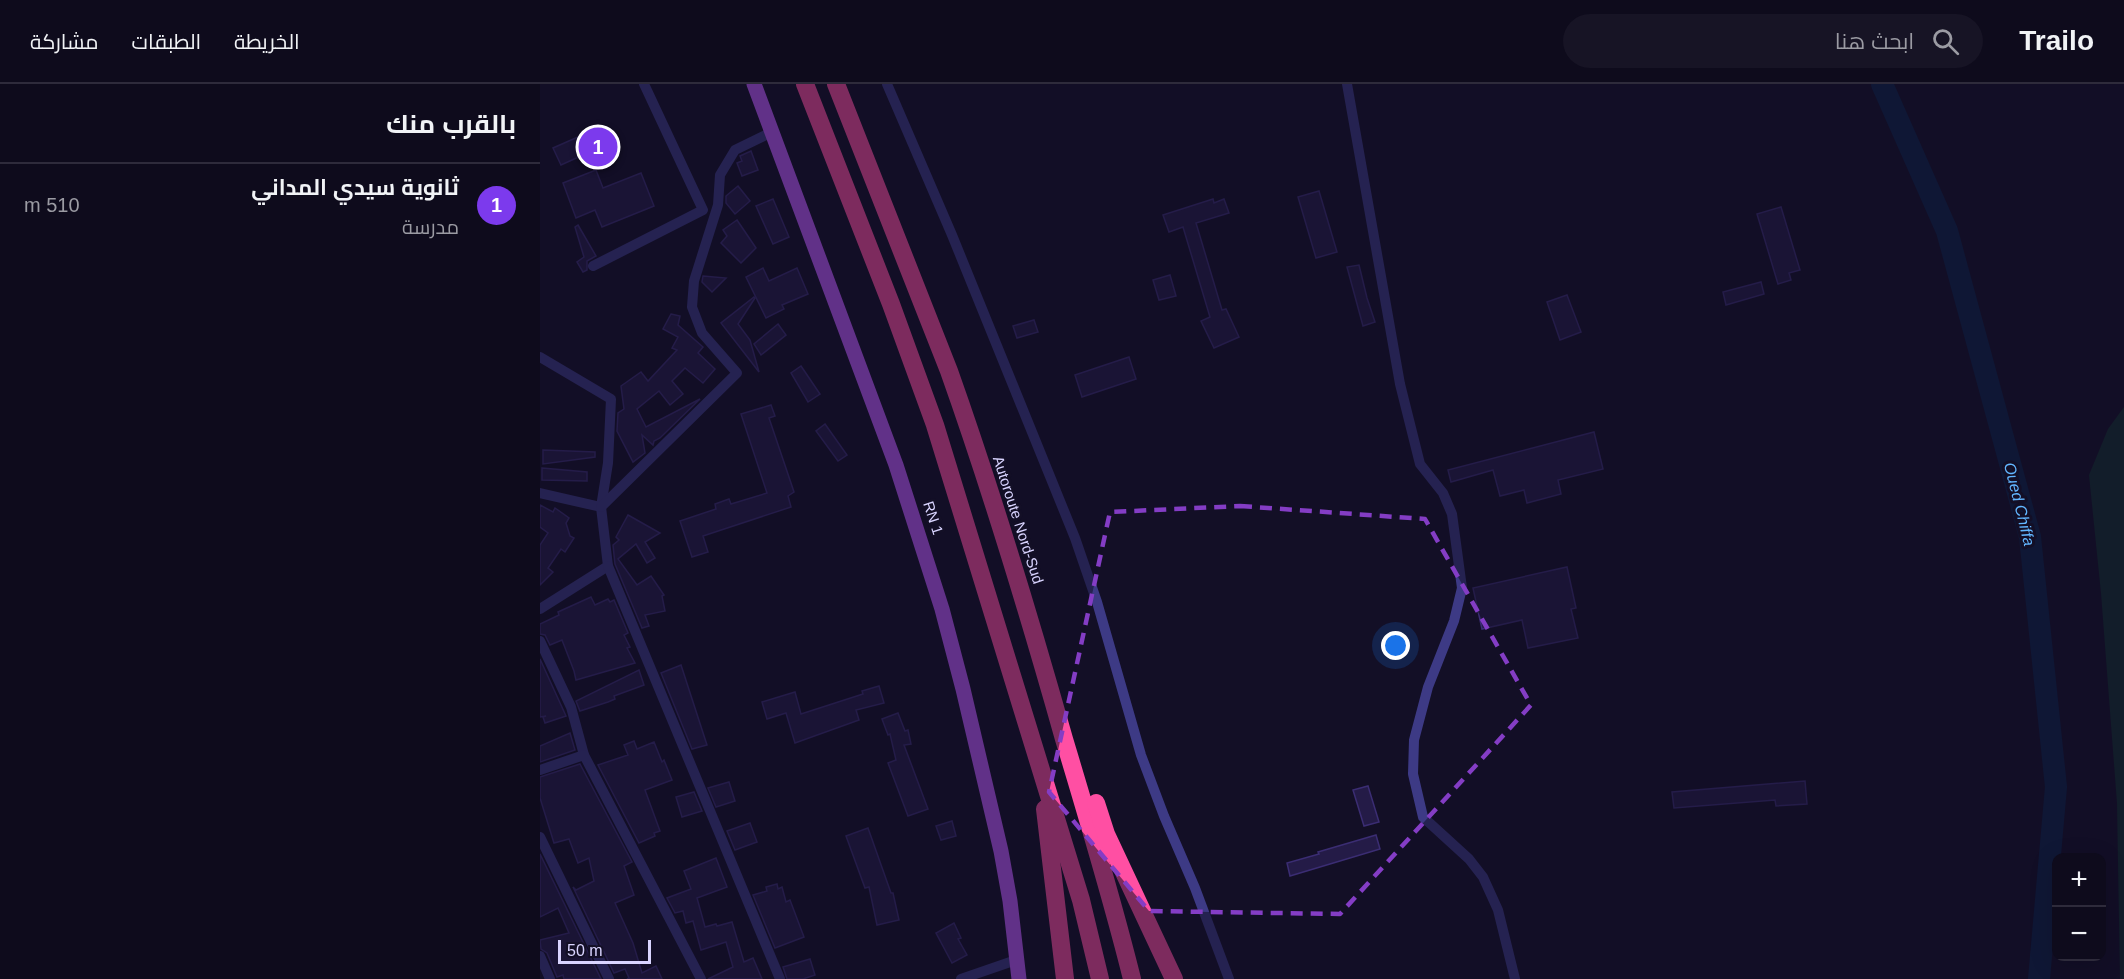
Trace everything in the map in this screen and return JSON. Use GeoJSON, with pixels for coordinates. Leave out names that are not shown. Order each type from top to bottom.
{"type":"FeatureCollection","features":[{"type":"Feature","properties":{"kind":"highway"},"geometry":{"type":"LineString","coordinates":[[804,84],[935,424],[1082,900],[1100,979]]}},
{"type":"Feature","properties":{"kind":"highway","name":"Autoroute Nord-Sud"},"geometry":{"type":"LineString","coordinates":[[836,84],[966,417],[1021,587],[1132,979]]}},
{"type":"Feature","properties":{"kind":"highway"},"geometry":{"type":"LineString","coordinates":[[1069,755],[1093,795],[1106,834],[1174,979]]}},
{"type":"Feature","properties":{"kind":"highway"},"geometry":{"type":"LineString","coordinates":[[1041,768],[1065,979]]}},
{"type":"Feature","properties":{"kind":"main road","name":"RN 1"},"geometry":{"type":"LineString","coordinates":[[754,84],[896,465],[942,609],[1001,852],[1010,901],[1019,979]]}},
{"type":"Feature","properties":{"kind":"street"},"geometry":{"type":"LineString","coordinates":[[593,266],[703,210],[644,84]]}},
{"type":"Feature","properties":{"kind":"street"},"geometry":{"type":"LineString","coordinates":[[887,84],[961,256],[1075,538],[1097,602],[1141,755],[1229,979]]}},
{"type":"Feature","properties":{"kind":"street"},"geometry":{"type":"LineString","coordinates":[[1347,84],[1400,384],[1420,464],[1443,493],[1452,514],[1462,588],[1454,621],[1428,687],[1414,740],[1413,774],[1424,817],[1469,859],[1483,877],[1498,910],[1515,979]]}},
{"type":"Feature","properties":{"kind":"street"},"geometry":{"type":"LineString","coordinates":[[601,507],[737,373],[702,333],[692,307],[694,281],[718,205],[720,175],[735,150],[772,132]]}},
{"type":"Feature","properties":{"kind":"street"},"geometry":{"type":"LineString","coordinates":[[540,357],[611,399],[608,463],[601,507],[608,566],[780,979]]}},
{"type":"Feature","properties":{"kind":"street"},"geometry":{"type":"LineString","coordinates":[[540,493],[601,507]]}},
{"type":"Feature","properties":{"kind":"street"},"geometry":{"type":"LineString","coordinates":[[540,609],[608,566]]}},
{"type":"Feature","properties":{"kind":"street"},"geometry":{"type":"LineString","coordinates":[[540,641],[571,707],[584,755],[701,979]]}},
{"type":"Feature","properties":{"kind":"street"},"geometry":{"type":"LineString","coordinates":[[540,770],[584,755]]}},
{"type":"Feature","properties":{"kind":"street"},"geometry":{"type":"LineString","coordinates":[[540,837],[609,979]]}},
{"type":"Feature","properties":{"kind":"street"},"geometry":{"type":"LineString","coordinates":[[540,956],[550,979]]}},
{"type":"Feature","properties":{"kind":"street"},"geometry":{"type":"LineString","coordinates":[[961,979],[1016,960]]}},
{"type":"Feature","properties":{"kind":"highlighted area"},"geometry":{"type":"Polygon","coordinates":[[[1240,506],[1425,519],[1531,705],[1340,914],[1149,911],[1049,792],[1110,512],[1240,506]]]}},
{"type":"Feature","properties":{"kind":"green space"},"geometry":{"type":"Polygon","coordinates":[[[2124,407],[2124,979],[2120,979],[2117,803],[2101,593],[2089,475],[2108,429],[2124,407]]]}},
{"type":"Feature","properties":{"kind":"building"},"geometry":{"type":"Polygon","coordinates":[[[587,133],[594,150],[561,165],[553,148],[587,133]]]}},
{"type":"Feature","properties":{"kind":"building"},"geometry":{"type":"Polygon","coordinates":[[[751,151],[758,170],[742,176],[737,163],[742,161],[740,156],[751,151]]]}},
{"type":"Feature","properties":{"kind":"building"},"geometry":{"type":"Polygon","coordinates":[[[596,170],[603,188],[641,173],[654,206],[602,227],[595,210],[576,218],[563,183],[596,170]]]}},
{"type":"Feature","properties":{"kind":"building"},"geometry":{"type":"Polygon","coordinates":[[[738,186],[750,201],[735,214],[726,203],[726,196],[738,186]]]}},
{"type":"Feature","properties":{"kind":"building"},"geometry":{"type":"Polygon","coordinates":[[[1319,191],[1337,252],[1316,258],[1298,197],[1319,191]]]}},
{"type":"Feature","properties":{"kind":"building"},"geometry":{"type":"Polygon","coordinates":[[[773,199],[789,237],[773,244],[756,206],[773,199]]]}},
{"type":"Feature","properties":{"kind":"building"},"geometry":{"type":"Polygon","coordinates":[[[1213,199],[1214,203],[1224,199],[1229,213],[1196,223],[1222,310],[1226,309],[1239,337],[1214,348],[1201,321],[1210,317],[1183,227],[1169,232],[1163,215],[1213,199]]]}},
{"type":"Feature","properties":{"kind":"building"},"geometry":{"type":"Polygon","coordinates":[[[1781,207],[1800,270],[1789,273],[1791,280],[1778,284],[1757,214],[1781,207]]]}},
{"type":"Feature","properties":{"kind":"building"},"geometry":{"type":"Polygon","coordinates":[[[737,220],[756,248],[741,263],[721,243],[727,236],[723,230],[737,220]]]}},
{"type":"Feature","properties":{"kind":"building"},"geometry":{"type":"Polygon","coordinates":[[[578,225],[596,256],[587,261],[587,270],[583,272],[577,262],[584,257],[575,227],[578,225]]]}},
{"type":"Feature","properties":{"kind":"building"},"geometry":{"type":"Polygon","coordinates":[[[1359,265],[1375,322],[1363,326],[1347,267],[1359,265]]]}},
{"type":"Feature","properties":{"kind":"building"},"geometry":{"type":"Polygon","coordinates":[[[763,268],[769,281],[797,268],[808,294],[782,305],[784,309],[766,318],[746,277],[763,268]]]}},
{"type":"Feature","properties":{"kind":"building"},"geometry":{"type":"Polygon","coordinates":[[[1170,275],[1176,296],[1159,300],[1153,280],[1170,275]]]}},
{"type":"Feature","properties":{"kind":"building"},"geometry":{"type":"Polygon","coordinates":[[[703,276],[726,278],[712,292],[702,282],[703,276]]]}},
{"type":"Feature","properties":{"kind":"building"},"geometry":{"type":"Polygon","coordinates":[[[1761,282],[1764,294],[1726,305],[1723,292],[1761,282]]]}},
{"type":"Feature","properties":{"kind":"building"},"geometry":{"type":"Polygon","coordinates":[[[1567,295],[1581,332],[1560,340],[1547,302],[1567,295]]]}},
{"type":"Feature","properties":{"kind":"building"},"geometry":{"type":"Polygon","coordinates":[[[754,297],[738,324],[750,340],[759,372],[721,323],[754,297]]]}},
{"type":"Feature","properties":{"kind":"building"},"geometry":{"type":"Polygon","coordinates":[[[671,314],[680,316],[678,325],[703,347],[698,353],[715,369],[703,383],[685,368],[672,381],[683,394],[670,405],[659,391],[637,409],[646,427],[700,399],[660,438],[654,441],[653,445],[642,435],[645,453],[633,462],[617,431],[618,413],[624,409],[621,386],[641,372],[648,381],[677,350],[672,348],[678,337],[663,329],[671,314]]]}},
{"type":"Feature","properties":{"kind":"building"},"geometry":{"type":"Polygon","coordinates":[[[1034,320],[1038,332],[1017,338],[1013,326],[1034,320]]]}},
{"type":"Feature","properties":{"kind":"building"},"geometry":{"type":"Polygon","coordinates":[[[778,324],[786,335],[761,355],[754,344],[778,324]]]}},
{"type":"Feature","properties":{"kind":"building"},"geometry":{"type":"Polygon","coordinates":[[[1129,357],[1136,379],[1082,397],[1075,375],[1129,357]]]}},
{"type":"Feature","properties":{"kind":"building"},"geometry":{"type":"Polygon","coordinates":[[[801,366],[820,394],[808,402],[791,373],[801,366]]]}},
{"type":"Feature","properties":{"kind":"building"},"geometry":{"type":"Polygon","coordinates":[[[771,405],[775,416],[769,418],[794,492],[788,496],[791,507],[703,536],[708,552],[692,557],[680,521],[716,509],[715,504],[729,499],[731,504],[767,493],[741,414],[771,405]]]}},
{"type":"Feature","properties":{"kind":"building"},"geometry":{"type":"Polygon","coordinates":[[[825,424],[847,455],[838,461],[816,431],[825,424]]]}},
{"type":"Feature","properties":{"kind":"building"},"geometry":{"type":"Polygon","coordinates":[[[1594,432],[1603,469],[1558,480],[1561,494],[1527,503],[1524,490],[1500,496],[1493,470],[1451,482],[1448,470],[1594,432]]]}},
{"type":"Feature","properties":{"kind":"building"},"geometry":{"type":"Polygon","coordinates":[[[543,450],[595,452],[595,457],[543,464],[543,450]]]}},
{"type":"Feature","properties":{"kind":"building"},"geometry":{"type":"Polygon","coordinates":[[[542,468],[587,472],[587,481],[542,480],[542,468]]]}},
{"type":"Feature","properties":{"kind":"building"},"geometry":{"type":"Polygon","coordinates":[[[540,505],[553,512],[555,508],[569,518],[566,523],[570,536],[574,538],[565,552],[561,549],[548,568],[553,572],[540,585],[540,545],[548,533],[540,527],[540,505]]]}},
{"type":"Feature","properties":{"kind":"building"},"geometry":{"type":"Polygon","coordinates":[[[628,515],[660,533],[645,542],[655,558],[647,563],[636,544],[618,559],[637,585],[651,576],[664,595],[662,596],[665,611],[645,615],[649,626],[642,628],[615,564],[613,545],[619,540],[616,537],[628,515]]]}},
{"type":"Feature","properties":{"kind":"building"},"geometry":{"type":"Polygon","coordinates":[[[1567,567],[1576,608],[1571,609],[1578,638],[1528,648],[1522,620],[1482,629],[1473,588],[1567,567]]]}},
{"type":"Feature","properties":{"kind":"building"},"geometry":{"type":"Polygon","coordinates":[[[591,597],[595,605],[608,599],[610,602],[614,600],[628,633],[624,635],[630,647],[627,648],[635,663],[576,680],[562,640],[550,645],[545,635],[540,634],[540,624],[559,615],[558,612],[591,597]]]}},
{"type":"Feature","properties":{"kind":"building"},"geometry":{"type":"Polygon","coordinates":[[[540,659],[566,716],[545,723],[543,717],[546,716],[540,717],[540,659]]]}},
{"type":"Feature","properties":{"kind":"building"},"geometry":{"type":"Polygon","coordinates":[[[681,665],[707,745],[692,749],[661,673],[681,665]]]}},
{"type":"Feature","properties":{"kind":"building"},"geometry":{"type":"Polygon","coordinates":[[[639,670],[644,685],[614,696],[615,699],[608,702],[580,711],[576,701],[639,670]]]}},
{"type":"Feature","properties":{"kind":"building"},"geometry":{"type":"Polygon","coordinates":[[[879,686],[884,703],[856,710],[859,720],[795,743],[786,713],[767,719],[762,702],[795,692],[801,714],[863,694],[862,691],[879,686]]]}},
{"type":"Feature","properties":{"kind":"building"},"geometry":{"type":"Polygon","coordinates":[[[898,713],[905,731],[908,730],[911,744],[904,745],[928,809],[908,816],[888,763],[896,760],[890,734],[888,735],[882,719],[898,713]]]}},
{"type":"Feature","properties":{"kind":"building"},"geometry":{"type":"Polygon","coordinates":[[[570,733],[575,750],[540,762],[540,746],[570,733]]]}},
{"type":"Feature","properties":{"kind":"building"},"geometry":{"type":"Polygon","coordinates":[[[634,741],[637,749],[654,742],[672,780],[645,790],[660,831],[654,833],[655,836],[639,843],[598,765],[628,755],[624,745],[634,741]]]}},
{"type":"Feature","properties":{"kind":"building"},"geometry":{"type":"Polygon","coordinates":[[[580,764],[632,862],[624,866],[634,895],[615,903],[633,943],[642,973],[656,966],[662,979],[627,979],[629,978],[625,969],[614,973],[573,887],[576,890],[594,881],[589,858],[578,863],[569,839],[554,843],[540,798],[540,777],[580,764]]]}},
{"type":"Feature","properties":{"kind":"building"},"geometry":{"type":"Polygon","coordinates":[[[1805,781],[1807,804],[1776,806],[1775,800],[1674,808],[1672,792],[1805,781]]]}},
{"type":"Feature","properties":{"kind":"building"},"geometry":{"type":"Polygon","coordinates":[[[729,782],[735,801],[716,807],[708,788],[729,782]]]}},
{"type":"Feature","properties":{"kind":"building"},"geometry":{"type":"Polygon","coordinates":[[[1368,786],[1379,822],[1364,826],[1353,790],[1368,786]]]}},
{"type":"Feature","properties":{"kind":"building"},"geometry":{"type":"Polygon","coordinates":[[[694,792],[702,811],[682,817],[676,797],[694,792]]]}},
{"type":"Feature","properties":{"kind":"building"},"geometry":{"type":"Polygon","coordinates":[[[952,821],[956,836],[941,840],[936,826],[952,821]]]}},
{"type":"Feature","properties":{"kind":"building"},"geometry":{"type":"Polygon","coordinates":[[[750,823],[757,842],[735,850],[727,831],[750,823]]]}},
{"type":"Feature","properties":{"kind":"building"},"geometry":{"type":"Polygon","coordinates":[[[868,828],[891,893],[893,893],[899,920],[877,925],[869,887],[865,888],[846,836],[868,828]]]}},
{"type":"Feature","properties":{"kind":"building"},"geometry":{"type":"Polygon","coordinates":[[[1376,835],[1380,849],[1290,876],[1287,863],[1376,835]]]}},
{"type":"Feature","properties":{"kind":"building"},"geometry":{"type":"Polygon","coordinates":[[[540,854],[601,979],[564,979],[563,975],[557,977],[547,953],[541,949],[540,940],[569,933],[558,908],[540,917],[540,854]]]}},
{"type":"Feature","properties":{"kind":"building"},"geometry":{"type":"Polygon","coordinates":[[[716,858],[727,887],[697,898],[705,927],[732,922],[744,962],[753,958],[762,979],[708,979],[733,967],[726,942],[701,950],[693,921],[686,923],[683,911],[675,913],[667,898],[691,889],[684,871],[716,858]]]}},
{"type":"Feature","properties":{"kind":"building"},"geometry":{"type":"Polygon","coordinates":[[[777,884],[778,889],[782,887],[786,902],[790,900],[804,937],[775,948],[753,895],[767,891],[766,887],[777,884]]]}},
{"type":"Feature","properties":{"kind":"building"},"geometry":{"type":"Polygon","coordinates":[[[954,923],[961,938],[958,939],[967,955],[952,963],[936,933],[954,923]]]}},
{"type":"Feature","properties":{"kind":"building"},"geometry":{"type":"Polygon","coordinates":[[[810,959],[815,975],[803,979],[787,979],[783,967],[810,959]]]}},
{"type":"Feature","properties":{"kind":"waterway","name":"Oued Chiffa"},"geometry":{"type":"LineString","coordinates":[[1882,84],[1947,231],[2030,537],[2056,787],[2039,979]]}},
{"type":"Feature","properties":{"kind":"place","name":"ثانوية سيدي المداني"},"geometry":{"type":"Point","coordinates":[598,147]}}]}
